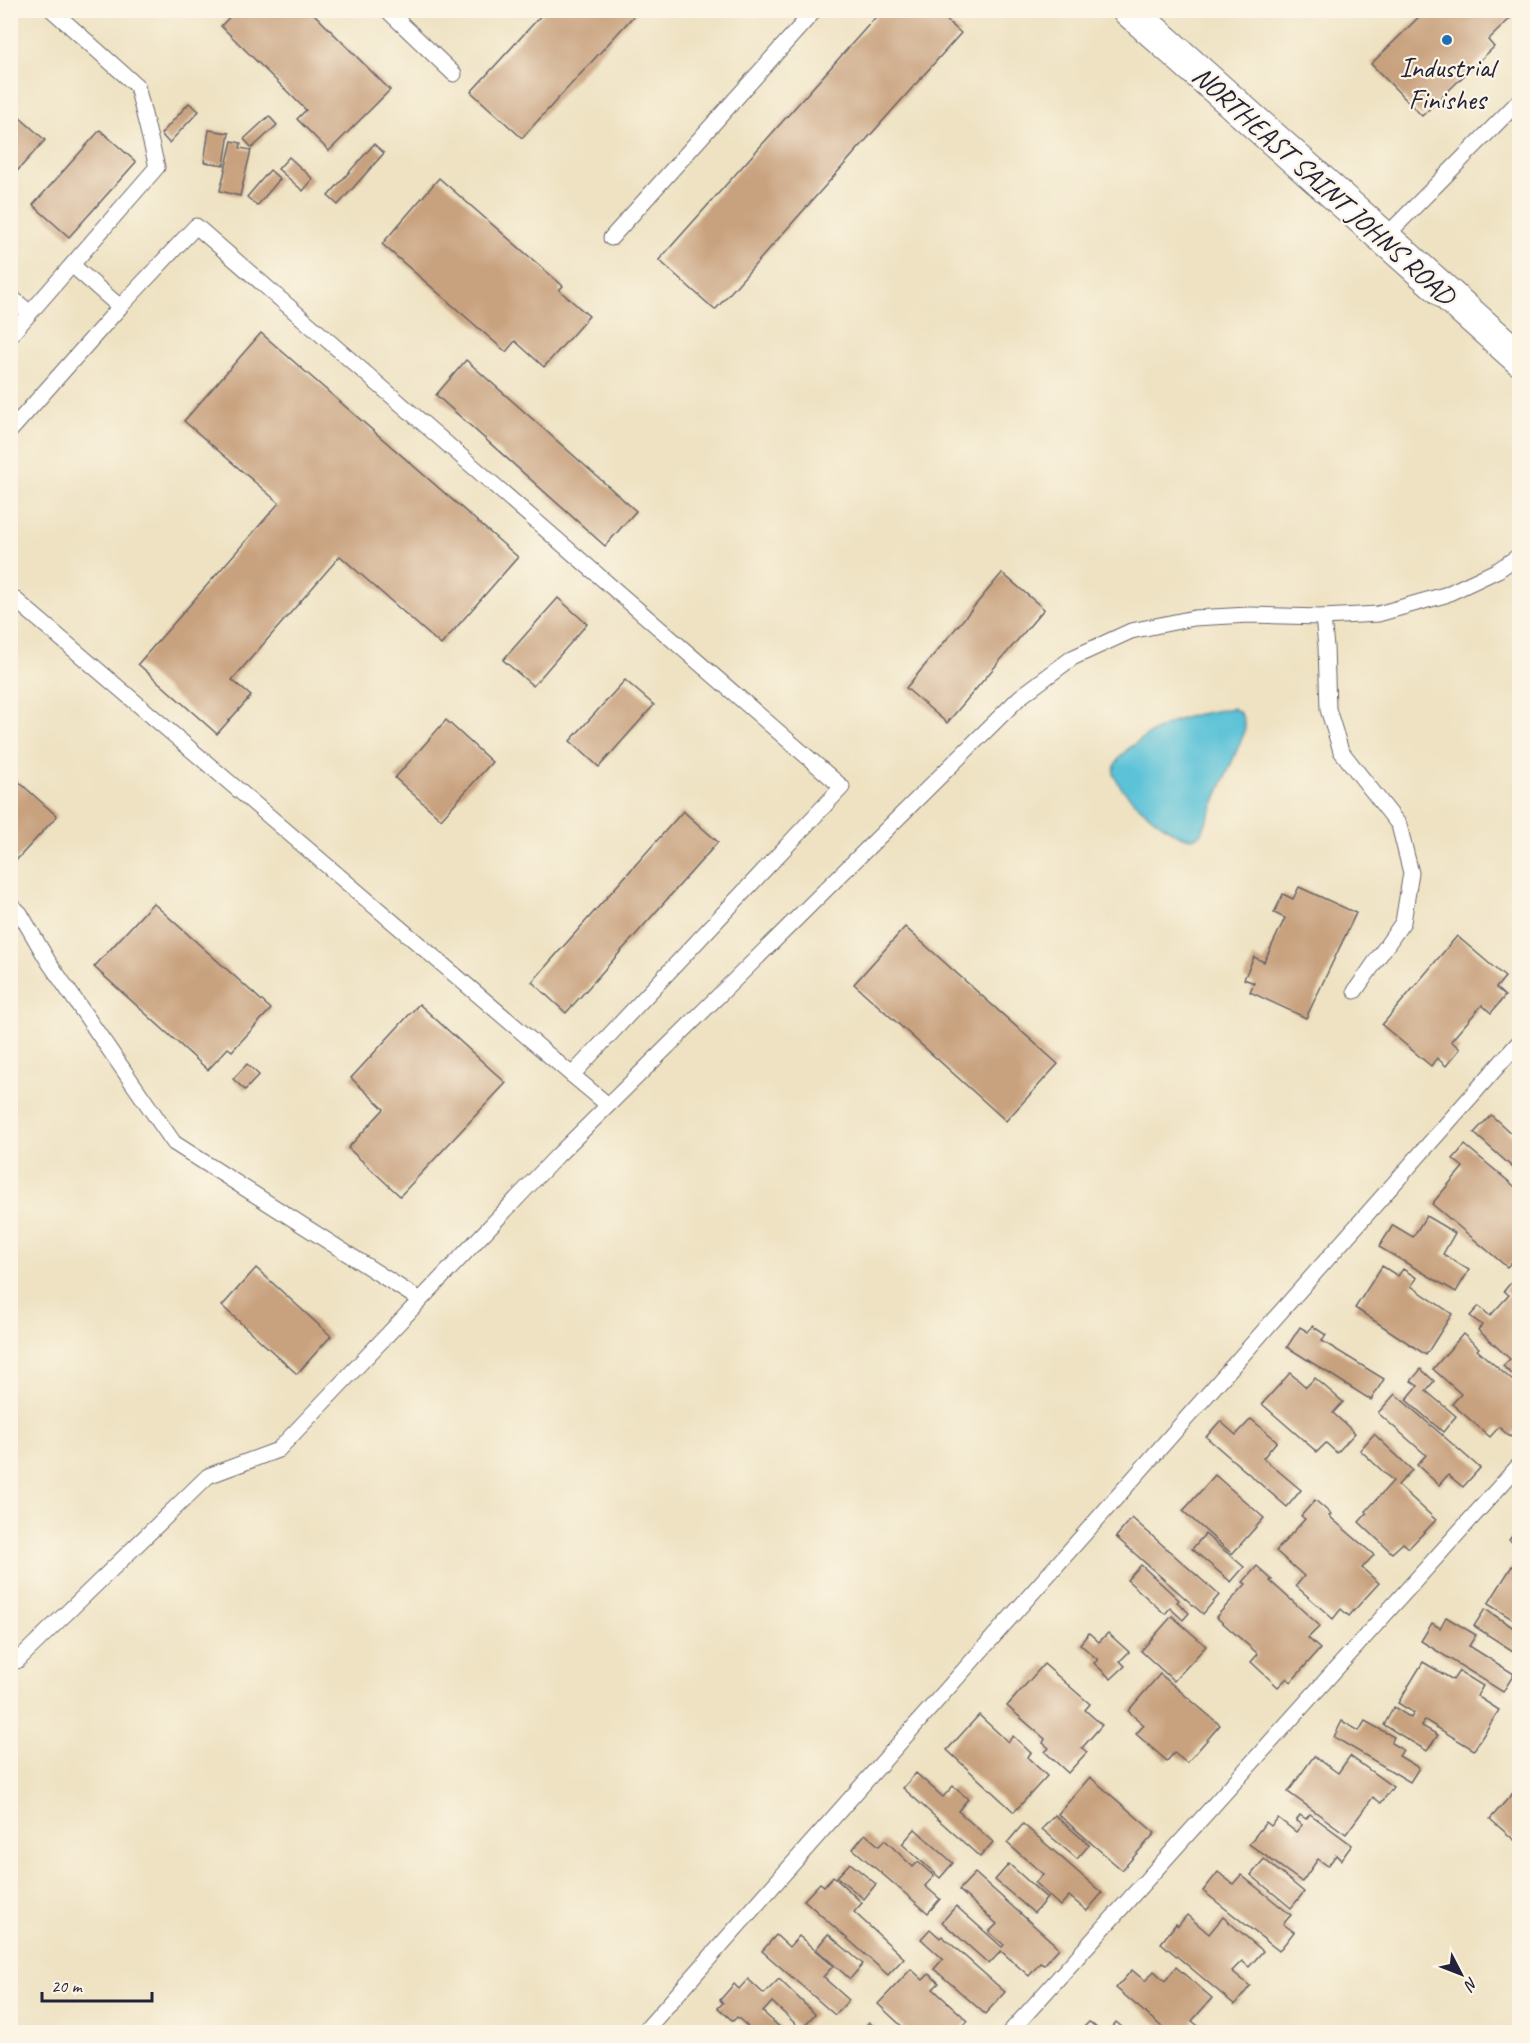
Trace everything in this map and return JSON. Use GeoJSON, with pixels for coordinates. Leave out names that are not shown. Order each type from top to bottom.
{"type":"FeatureCollection","features":[{"type":"Feature","properties":{"kind":"main road","name":"NORTHEAST SAINT JOHNS ROAD"},"geometry":{"type":"LineString","coordinates":[[1129,10],[1520,359]]}},
{"type":"Feature","properties":{"kind":"lane"},"geometry":{"type":"LineString","coordinates":[[10,336],[157,168],[137,86],[52,10]]}},
{"type":"Feature","properties":{"kind":"lane"},"geometry":{"type":"LineString","coordinates":[[387,10],[454,74]]}},
{"type":"Feature","properties":{"kind":"lane"},"geometry":{"type":"LineString","coordinates":[[611,238],[815,10]]}},
{"type":"Feature","properties":{"kind":"lane"},"geometry":{"type":"LineString","coordinates":[[1384,238],[1520,100]]}},
{"type":"Feature","properties":{"kind":"lane"},"geometry":{"type":"LineString","coordinates":[[10,431],[120,307],[196,226],[842,788],[572,1075]]}},
{"type":"Feature","properties":{"kind":"lane"},"geometry":{"type":"LineString","coordinates":[[72,265],[120,307]]}},
{"type":"Feature","properties":{"kind":"lane"},"geometry":{"type":"LineString","coordinates":[[10,296],[30,314]]}},
{"type":"Feature","properties":{"kind":"lane"},"geometry":{"type":"LineString","coordinates":[[17,1661],[208,1476],[278,1450],[556,1156],[1020,697],[1072,658],[1131,631],[1194,618],[1250,615],[1323,617],[1378,614],[1445,595],[1498,570],[1520,555]]}},
{"type":"Feature","properties":{"kind":"lane"},"geometry":{"type":"LineString","coordinates":[[10,595],[608,1105]]}},
{"type":"Feature","properties":{"kind":"lane"},"geometry":{"type":"LineString","coordinates":[[1323,617],[1328,709],[1341,751],[1399,825],[1412,873],[1403,922],[1354,992]]}},
{"type":"Feature","properties":{"kind":"lane"},"geometry":{"type":"LineString","coordinates":[[10,904],[20,913],[48,961],[174,1143],[420,1300]]}},
{"type":"Feature","properties":{"kind":"lane"},"geometry":{"type":"LineString","coordinates":[[644,2032],[1520,1041]]}},
{"type":"Feature","properties":{"kind":"lane"},"geometry":{"type":"LineString","coordinates":[[1010,2032],[1520,1464]]}},
{"type":"Feature","properties":{"kind":"water"},"geometry":{"type":"Polygon","coordinates":[[[1232,708],[1242,716],[1245,731],[1202,832],[1192,838],[1181,836],[1152,817],[1121,787],[1115,778],[1114,770],[1117,762],[1133,745],[1178,720],[1232,708]]]}},
{"type":"Feature","properties":{"kind":"building"},"geometry":{"type":"Polygon","coordinates":[[[236,10],[310,10],[390,90],[329,151],[297,119],[306,110],[221,26],[236,10]]]}},
{"type":"Feature","properties":{"kind":"building"},"geometry":{"type":"Polygon","coordinates":[[[546,10],[639,10],[522,138],[471,92],[546,10]]]}},
{"type":"Feature","properties":{"kind":"building"},"geometry":{"type":"Polygon","coordinates":[[[882,10],[935,10],[961,33],[715,310],[659,260],[882,10]]]}},
{"type":"Feature","properties":{"kind":"building"},"geometry":{"type":"Polygon","coordinates":[[[1426,10],[1519,10],[1488,40],[1494,47],[1422,116],[1371,64],[1426,10]]]}},
{"type":"Feature","properties":{"kind":"building"},"geometry":{"type":"Polygon","coordinates":[[[189,103],[199,111],[169,143],[161,134],[189,103]]]}},
{"type":"Feature","properties":{"kind":"building"},"geometry":{"type":"Polygon","coordinates":[[[10,109],[45,140],[10,179],[10,109]]]}},
{"type":"Feature","properties":{"kind":"building"},"geometry":{"type":"Polygon","coordinates":[[[269,116],[277,125],[252,148],[244,139],[269,116]]]}},
{"type":"Feature","properties":{"kind":"building"},"geometry":{"type":"Polygon","coordinates":[[[100,130],[136,162],[69,237],[33,205],[100,130]]]}},
{"type":"Feature","properties":{"kind":"building"},"geometry":{"type":"Polygon","coordinates":[[[209,130],[229,133],[224,165],[204,162],[209,130]]]}},
{"type":"Feature","properties":{"kind":"building"},"geometry":{"type":"Polygon","coordinates":[[[232,141],[241,143],[240,148],[251,150],[240,196],[220,191],[232,141]]]}},
{"type":"Feature","properties":{"kind":"building"},"geometry":{"type":"Polygon","coordinates":[[[374,144],[384,153],[338,205],[328,196],[374,144]]]}},
{"type":"Feature","properties":{"kind":"building"},"geometry":{"type":"Polygon","coordinates":[[[289,157],[313,179],[303,191],[278,169],[289,157]]]}},
{"type":"Feature","properties":{"kind":"building"},"geometry":{"type":"Polygon","coordinates":[[[270,170],[280,179],[257,206],[247,197],[270,170]]]}},
{"type":"Feature","properties":{"kind":"building"},"geometry":{"type":"Polygon","coordinates":[[[439,178],[563,286],[559,290],[589,316],[544,367],[515,341],[506,352],[382,244],[439,178]]]}},
{"type":"Feature","properties":{"kind":"building"},"geometry":{"type":"Polygon","coordinates":[[[261,333],[518,557],[441,645],[340,556],[232,680],[251,696],[217,734],[138,664],[279,503],[184,421],[261,333]]]}},
{"type":"Feature","properties":{"kind":"building"},"geometry":{"type":"Polygon","coordinates":[[[466,360],[636,511],[605,546],[436,395],[466,360]]]}},
{"type":"Feature","properties":{"kind":"building"},"geometry":{"type":"Polygon","coordinates":[[[1002,573],[1044,609],[947,723],[906,688],[1002,573]]]}},
{"type":"Feature","properties":{"kind":"building"},"geometry":{"type":"Polygon","coordinates":[[[558,598],[587,624],[533,686],[503,660],[558,598]]]}},
{"type":"Feature","properties":{"kind":"building"},"geometry":{"type":"Polygon","coordinates":[[[625,680],[654,705],[599,767],[570,741],[625,680]]]}},
{"type":"Feature","properties":{"kind":"building"},"geometry":{"type":"Polygon","coordinates":[[[446,720],[492,762],[441,819],[395,778],[446,720]]]}},
{"type":"Feature","properties":{"kind":"building"},"geometry":{"type":"Polygon","coordinates":[[[10,774],[57,816],[10,867],[10,774]]]}},
{"type":"Feature","properties":{"kind":"building"},"geometry":{"type":"Polygon","coordinates":[[[683,811],[718,842],[566,1013],[532,982],[683,811]]]}},
{"type":"Feature","properties":{"kind":"building"},"geometry":{"type":"Polygon","coordinates":[[[1299,887],[1356,913],[1306,1018],[1250,992],[1254,983],[1244,979],[1254,957],[1264,962],[1285,918],[1274,913],[1283,894],[1293,899],[1299,887]]]}},
{"type":"Feature","properties":{"kind":"building"},"geometry":{"type":"Polygon","coordinates":[[[153,903],[271,1009],[232,1051],[228,1048],[208,1070],[94,967],[153,903]]]}},
{"type":"Feature","properties":{"kind":"building"},"geometry":{"type":"Polygon","coordinates":[[[905,927],[1058,1064],[1006,1121],[854,984],[905,927]]]}},
{"type":"Feature","properties":{"kind":"building"},"geometry":{"type":"Polygon","coordinates":[[[1457,936],[1505,977],[1496,988],[1505,996],[1491,1013],[1482,1005],[1451,1041],[1460,1049],[1446,1066],[1437,1058],[1431,1066],[1382,1025],[1457,936]]]}},
{"type":"Feature","properties":{"kind":"building"},"geometry":{"type":"Polygon","coordinates":[[[419,1004],[506,1083],[400,1196],[348,1148],[384,1109],[351,1078],[419,1004]]]}},
{"type":"Feature","properties":{"kind":"building"},"geometry":{"type":"Polygon","coordinates":[[[247,1064],[259,1075],[245,1090],[233,1079],[247,1064]]]}},
{"type":"Feature","properties":{"kind":"building"},"geometry":{"type":"Polygon","coordinates":[[[1491,1115],[1514,1136],[1520,1130],[1520,1174],[1474,1133],[1491,1115]]]}},
{"type":"Feature","properties":{"kind":"building"},"geometry":{"type":"Polygon","coordinates":[[[1465,1145],[1520,1191],[1520,1253],[1507,1267],[1432,1204],[1463,1167],[1453,1159],[1465,1145]]]}},
{"type":"Feature","properties":{"kind":"building"},"geometry":{"type":"Polygon","coordinates":[[[1426,1216],[1455,1233],[1443,1254],[1469,1270],[1456,1292],[1379,1247],[1393,1225],[1413,1237],[1426,1216]]]}},
{"type":"Feature","properties":{"kind":"building"},"geometry":{"type":"Polygon","coordinates":[[[1382,1266],[1398,1276],[1403,1269],[1417,1278],[1411,1286],[1452,1314],[1426,1355],[1355,1308],[1382,1266]]]}},
{"type":"Feature","properties":{"kind":"building"},"geometry":{"type":"Polygon","coordinates":[[[256,1268],[331,1336],[297,1374],[222,1306],[256,1268]]]}},
{"type":"Feature","properties":{"kind":"building"},"geometry":{"type":"Polygon","coordinates":[[[1518,1274],[1520,1276],[1520,1381],[1503,1366],[1510,1359],[1478,1330],[1482,1325],[1470,1316],[1479,1306],[1490,1316],[1509,1295],[1504,1291],[1518,1274]]]}},
{"type":"Feature","properties":{"kind":"building"},"geometry":{"type":"Polygon","coordinates":[[[1312,1326],[1326,1335],[1322,1341],[1384,1379],[1371,1400],[1287,1347],[1300,1327],[1308,1332],[1312,1326]]]}},
{"type":"Feature","properties":{"kind":"building"},"geometry":{"type":"Polygon","coordinates":[[[1463,1334],[1479,1348],[1477,1350],[1520,1387],[1520,1402],[1514,1409],[1520,1414],[1520,1426],[1510,1437],[1499,1427],[1490,1437],[1452,1404],[1461,1394],[1433,1369],[1463,1334]]]}},
{"type":"Feature","properties":{"kind":"building"},"geometry":{"type":"Polygon","coordinates":[[[1421,1369],[1434,1381],[1426,1391],[1456,1416],[1443,1432],[1406,1400],[1418,1386],[1411,1381],[1421,1369]]]}},
{"type":"Feature","properties":{"kind":"building"},"geometry":{"type":"Polygon","coordinates":[[[1290,1373],[1306,1387],[1315,1378],[1343,1402],[1333,1413],[1355,1433],[1337,1453],[1326,1443],[1317,1452],[1262,1404],[1290,1373]]]}},
{"type":"Feature","properties":{"kind":"building"},"geometry":{"type":"Polygon","coordinates":[[[1395,1394],[1480,1468],[1463,1487],[1448,1475],[1439,1485],[1417,1465],[1426,1455],[1378,1413],[1395,1394]]]}},
{"type":"Feature","properties":{"kind":"building"},"geometry":{"type":"Polygon","coordinates":[[[1251,1419],[1277,1441],[1263,1458],[1301,1490],[1287,1507],[1206,1437],[1220,1421],[1236,1435],[1251,1419]]]}},
{"type":"Feature","properties":{"kind":"building"},"geometry":{"type":"Polygon","coordinates":[[[1374,1434],[1412,1470],[1398,1485],[1436,1520],[1409,1548],[1403,1543],[1392,1553],[1359,1522],[1393,1481],[1360,1450],[1374,1434]]]}},
{"type":"Feature","properties":{"kind":"building"},"geometry":{"type":"Polygon","coordinates":[[[1215,1475],[1264,1518],[1232,1554],[1183,1511],[1215,1475]]]}},
{"type":"Feature","properties":{"kind":"building"},"geometry":{"type":"Polygon","coordinates":[[[1315,1500],[1331,1514],[1329,1516],[1374,1555],[1362,1568],[1379,1583],[1349,1616],[1341,1609],[1333,1619],[1296,1586],[1304,1576],[1276,1551],[1305,1519],[1301,1516],[1315,1500]]]}},
{"type":"Feature","properties":{"kind":"building"},"geometry":{"type":"Polygon","coordinates":[[[1132,1518],[1219,1595],[1203,1614],[1116,1537],[1132,1518]]]}},
{"type":"Feature","properties":{"kind":"building"},"geometry":{"type":"Polygon","coordinates":[[[1520,1526],[1520,1547],[1509,1540],[1520,1526]]]}},
{"type":"Feature","properties":{"kind":"building"},"geometry":{"type":"Polygon","coordinates":[[[1205,1534],[1244,1567],[1231,1582],[1192,1549],[1205,1534]]]}},
{"type":"Feature","properties":{"kind":"building"},"geometry":{"type":"Polygon","coordinates":[[[1141,1565],[1179,1600],[1177,1602],[1189,1613],[1183,1620],[1170,1608],[1165,1614],[1127,1580],[1141,1565]]]}},
{"type":"Feature","properties":{"kind":"building"},"geometry":{"type":"Polygon","coordinates":[[[1257,1566],[1272,1580],[1270,1581],[1320,1626],[1308,1638],[1320,1649],[1291,1682],[1287,1678],[1278,1687],[1251,1662],[1258,1654],[1216,1617],[1246,1584],[1243,1582],[1257,1566]]]}},
{"type":"Feature","properties":{"kind":"building"},"geometry":{"type":"Polygon","coordinates":[[[1512,1566],[1520,1571],[1520,1624],[1488,1604],[1512,1566]]]}},
{"type":"Feature","properties":{"kind":"building"},"geometry":{"type":"Polygon","coordinates":[[[1485,1609],[1520,1632],[1520,1648],[1516,1653],[1474,1626],[1485,1609]]]}},
{"type":"Feature","properties":{"kind":"building"},"geometry":{"type":"Polygon","coordinates":[[[1172,1616],[1206,1646],[1174,1681],[1141,1651],[1172,1616]]]}},
{"type":"Feature","properties":{"kind":"building"},"geometry":{"type":"Polygon","coordinates":[[[1446,1617],[1476,1635],[1469,1646],[1514,1674],[1503,1692],[1421,1641],[1432,1623],[1440,1628],[1446,1617]]]}},
{"type":"Feature","properties":{"kind":"building"},"geometry":{"type":"Polygon","coordinates":[[[1089,1633],[1099,1642],[1108,1633],[1129,1652],[1120,1661],[1125,1666],[1111,1679],[1094,1663],[1098,1660],[1080,1644],[1089,1633]]]}},
{"type":"Feature","properties":{"kind":"building"},"geometry":{"type":"Polygon","coordinates":[[[1423,1662],[1453,1680],[1459,1671],[1483,1686],[1477,1696],[1499,1710],[1474,1750],[1425,1720],[1422,1726],[1438,1735],[1427,1751],[1384,1725],[1394,1707],[1411,1718],[1414,1713],[1398,1703],[1423,1662]]]}},
{"type":"Feature","properties":{"kind":"building"},"geometry":{"type":"Polygon","coordinates":[[[1044,1664],[1090,1704],[1085,1710],[1102,1725],[1082,1748],[1087,1752],[1068,1773],[1045,1752],[1049,1748],[1043,1743],[1045,1739],[1007,1706],[1044,1664]]]}},
{"type":"Feature","properties":{"kind":"building"},"geometry":{"type":"Polygon","coordinates":[[[1160,1674],[1220,1725],[1187,1763],[1174,1753],[1167,1761],[1136,1734],[1144,1725],[1128,1711],[1160,1674]]]}},
{"type":"Feature","properties":{"kind":"building"},"geometry":{"type":"Polygon","coordinates":[[[979,1715],[1008,1742],[1013,1736],[1031,1753],[1027,1757],[1047,1776],[1014,1812],[947,1750],[979,1715]]]}},
{"type":"Feature","properties":{"kind":"building"},"geometry":{"type":"Polygon","coordinates":[[[1342,1721],[1359,1731],[1365,1721],[1394,1737],[1391,1743],[1403,1750],[1399,1756],[1419,1768],[1410,1782],[1334,1737],[1342,1721]]]}},
{"type":"Feature","properties":{"kind":"building"},"geometry":{"type":"Polygon","coordinates":[[[1314,1756],[1338,1773],[1350,1756],[1393,1787],[1381,1803],[1373,1797],[1346,1834],[1288,1792],[1314,1756]]]}},
{"type":"Feature","properties":{"kind":"building"},"geometry":{"type":"Polygon","coordinates":[[[916,1773],[943,1797],[953,1786],[968,1799],[958,1811],[993,1842],[980,1857],[903,1788],[916,1773]]]}},
{"type":"Feature","properties":{"kind":"building"},"geometry":{"type":"Polygon","coordinates":[[[1090,1777],[1155,1833],[1122,1870],[1058,1814],[1090,1777]]]}},
{"type":"Feature","properties":{"kind":"building"},"geometry":{"type":"Polygon","coordinates":[[[1520,1785],[1520,1845],[1490,1819],[1520,1785]]]}},
{"type":"Feature","properties":{"kind":"building"},"geometry":{"type":"Polygon","coordinates":[[[1310,1814],[1352,1845],[1341,1860],[1336,1855],[1328,1866],[1318,1859],[1302,1882],[1249,1844],[1266,1822],[1271,1826],[1278,1818],[1296,1832],[1302,1825],[1296,1821],[1300,1815],[1306,1819],[1310,1814]]]}},
{"type":"Feature","properties":{"kind":"building"},"geometry":{"type":"Polygon","coordinates":[[[1055,1815],[1089,1845],[1077,1859],[1042,1829],[1055,1815]]]}},
{"type":"Feature","properties":{"kind":"building"},"geometry":{"type":"Polygon","coordinates":[[[1023,1824],[1102,1893],[1087,1911],[1069,1896],[1060,1906],[1035,1883],[1043,1874],[1007,1843],[1023,1824]]]}},
{"type":"Feature","properties":{"kind":"building"},"geometry":{"type":"Polygon","coordinates":[[[915,1829],[953,1863],[940,1878],[902,1844],[915,1829]]]}},
{"type":"Feature","properties":{"kind":"building"},"geometry":{"type":"Polygon","coordinates":[[[865,1834],[879,1846],[885,1840],[913,1867],[918,1862],[934,1876],[925,1886],[940,1899],[928,1913],[853,1849],[865,1834]]]}},
{"type":"Feature","properties":{"kind":"building"},"geometry":{"type":"Polygon","coordinates":[[[1264,1859],[1304,1892],[1291,1908],[1251,1875],[1264,1859]]]}},
{"type":"Feature","properties":{"kind":"building"},"geometry":{"type":"Polygon","coordinates":[[[850,1863],[876,1884],[864,1899],[837,1877],[850,1863]]]}},
{"type":"Feature","properties":{"kind":"building"},"geometry":{"type":"Polygon","coordinates":[[[1009,1864],[1047,1898],[1034,1913],[995,1880],[1009,1864]]]}},
{"type":"Feature","properties":{"kind":"building"},"geometry":{"type":"Polygon","coordinates":[[[1218,1872],[1233,1884],[1241,1875],[1291,1915],[1283,1924],[1294,1932],[1279,1951],[1203,1891],[1218,1872]]]}},
{"type":"Feature","properties":{"kind":"building"},"geometry":{"type":"Polygon","coordinates":[[[975,1873],[1059,1948],[1044,1965],[1040,1963],[1029,1976],[1001,1951],[989,1964],[942,1922],[956,1906],[1002,1947],[1004,1945],[989,1932],[997,1924],[959,1890],[975,1873]]]}},
{"type":"Feature","properties":{"kind":"building"},"geometry":{"type":"Polygon","coordinates":[[[833,1876],[862,1903],[854,1912],[904,1958],[888,1975],[804,1900],[820,1883],[824,1886],[833,1876]]]}},
{"type":"Feature","properties":{"kind":"building"},"geometry":{"type":"Polygon","coordinates":[[[1187,1915],[1209,1934],[1223,1917],[1263,1951],[1249,1967],[1242,1961],[1232,1971],[1250,1986],[1235,2005],[1161,1943],[1176,1924],[1178,1926],[1187,1915]]]}},
{"type":"Feature","properties":{"kind":"building"},"geometry":{"type":"Polygon","coordinates":[[[930,1929],[940,1938],[942,1936],[1005,1992],[985,2014],[934,1969],[943,1959],[921,1939],[930,1929]]]}},
{"type":"Feature","properties":{"kind":"building"},"geometry":{"type":"Polygon","coordinates":[[[828,1934],[863,1964],[850,1979],[816,1949],[828,1934]]]}},
{"type":"Feature","properties":{"kind":"building"},"geometry":{"type":"Polygon","coordinates":[[[776,1935],[789,1947],[799,1936],[833,1966],[823,1977],[849,2000],[835,2015],[762,1951],[776,1935]]]}},
{"type":"Feature","properties":{"kind":"building"},"geometry":{"type":"Polygon","coordinates":[[[1176,1967],[1212,1998],[1192,2021],[1206,2032],[1168,2032],[1116,1988],[1132,1970],[1145,1981],[1154,1971],[1165,1981],[1176,1967]]]}},
{"type":"Feature","properties":{"kind":"building"},"geometry":{"type":"Polygon","coordinates":[[[911,1969],[923,1980],[929,1974],[939,1983],[933,1989],[968,2021],[957,2032],[908,2032],[878,2004],[911,1969]]]}},
{"type":"Feature","properties":{"kind":"building"},"geometry":{"type":"Polygon","coordinates":[[[748,1979],[764,1994],[779,1979],[815,2014],[801,2029],[772,2002],[763,2012],[785,2032],[754,2032],[737,2017],[733,2021],[718,2008],[723,2003],[720,2000],[734,1984],[739,1989],[748,1979]]]}},
{"type":"Feature","properties":{"kind":"building"},"geometry":{"type":"Polygon","coordinates":[[[869,2022],[880,2032],[860,2032],[869,2022]]]}},
{"type":"Feature","properties":{"kind":"building"},"geometry":{"type":"Polygon","coordinates":[[[1089,2022],[1091,2023],[1101,2032],[1079,2032],[1089,2022]]]}},
{"type":"Feature","properties":{"kind":"building"},"geometry":{"type":"Polygon","coordinates":[[[1116,2022],[1128,2032],[1108,2032],[1116,2022]]]}},
{"type":"Feature","properties":{"kind":"place","name":"Industrial Finishes"},"geometry":{"type":"Point","coordinates":[1447,40]}}]}
